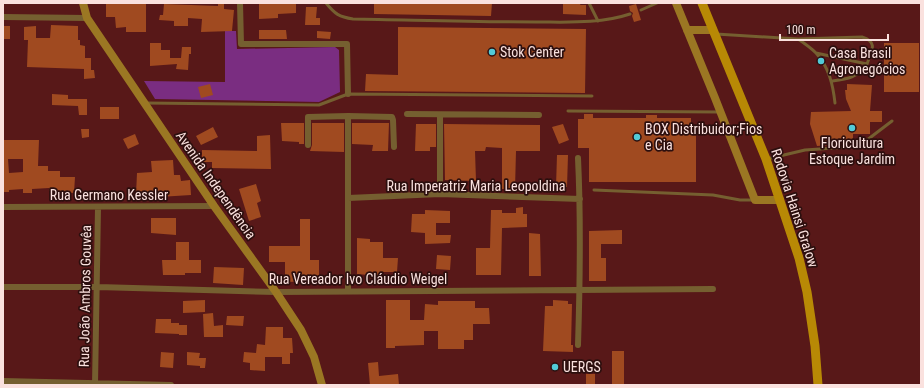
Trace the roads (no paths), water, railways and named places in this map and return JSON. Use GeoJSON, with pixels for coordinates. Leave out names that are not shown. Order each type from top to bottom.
{"type":"FeatureCollection","features":[{"type":"Feature","properties":{"kind":"main road","name":"Avenida Independência"},"geometry":{"type":"LineString","coordinates":[[83,3],[87,18],[214,206],[276,292],[308,344],[314,357],[322,385]]}},
{"type":"Feature","properties":{"kind":"main road"},"geometry":{"type":"LineString","coordinates":[[676,3],[755,200],[780,200]]}},
{"type":"Feature","properties":{"kind":"main road","name":"Rodovia Hainsi Gralow"},"geometry":{"type":"LineString","coordinates":[[702,3],[766,159],[799,258],[807,292],[815,346],[818,385]]}},
{"type":"Feature","properties":{"kind":"main road"},"geometry":{"type":"LineString","coordinates":[[687,30],[714,32]]}},
{"type":"Feature","properties":{"kind":"street"},"geometry":{"type":"LineString","coordinates":[[240,3],[241,44],[346,44],[348,94]]}},
{"type":"Feature","properties":{"kind":"street"},"geometry":{"type":"LineString","coordinates":[[3,17],[87,18]]}},
{"type":"Feature","properties":{"kind":"street"},"geometry":{"type":"LineString","coordinates":[[408,114],[539,115]]}},
{"type":"Feature","properties":{"kind":"street"},"geometry":{"type":"LineString","coordinates":[[440,115],[440,194]]}},
{"type":"Feature","properties":{"kind":"street"},"geometry":{"type":"LineString","coordinates":[[348,116],[348,292]]}},
{"type":"Feature","properties":{"kind":"street"},"geometry":{"type":"LineString","coordinates":[[308,145],[308,117],[392,117],[394,147]]}},
{"type":"Feature","properties":{"kind":"street"},"geometry":{"type":"LineString","coordinates":[[578,158],[580,199],[580,289],[578,345]]}},
{"type":"Feature","properties":{"kind":"street","name":"Rua Imperatriz Maria Leopoldina"},"geometry":{"type":"LineString","coordinates":[[348,198],[440,194],[580,199]]}},
{"type":"Feature","properties":{"kind":"street","name":"Rua Germano Kessler"},"geometry":{"type":"LineString","coordinates":[[3,207],[98,208],[214,206]]}},
{"type":"Feature","properties":{"kind":"street","name":"Rua João Ambros Gouvêa"},"geometry":{"type":"LineString","coordinates":[[95,384],[98,287],[98,208]]}},
{"type":"Feature","properties":{"kind":"street","name":"Rua Vereador Ivo Cláudio Weigel"},"geometry":{"type":"LineString","coordinates":[[3,287],[98,287],[276,292],[713,289]]}},
{"type":"Feature","properties":{"kind":"street"},"geometry":{"type":"LineString","coordinates":[[3,381],[171,385]]}},
{"type":"Feature","properties":{"kind":"lane"},"geometry":{"type":"LineString","coordinates":[[326,3],[333,12],[341,17],[353,19],[507,22],[598,21],[616,19],[630,14]]}},
{"type":"Feature","properties":{"kind":"lane"},"geometry":{"type":"LineString","coordinates":[[589,3],[598,21]]}},
{"type":"Feature","properties":{"kind":"lane"},"geometry":{"type":"LineString","coordinates":[[640,10],[658,3]]}},
{"type":"Feature","properties":{"kind":"lane"},"geometry":{"type":"LineString","coordinates":[[714,32],[798,39],[862,37],[872,42],[873,47],[866,64],[856,76],[849,79],[832,81]]}},
{"type":"Feature","properties":{"kind":"lane"},"geometry":{"type":"LineString","coordinates":[[798,39],[816,53],[828,72],[832,81],[835,103]]}},
{"type":"Feature","properties":{"kind":"lane"},"geometry":{"type":"LineString","coordinates":[[816,53],[866,64]]}},
{"type":"Feature","properties":{"kind":"lane"},"geometry":{"type":"LineString","coordinates":[[144,103],[319,105],[348,94],[592,96]]}},
{"type":"Feature","properties":{"kind":"lane"},"geometry":{"type":"LineString","coordinates":[[568,111],[721,112]]}},
{"type":"Feature","properties":{"kind":"lane"},"geometry":{"type":"LineString","coordinates":[[766,159],[805,150],[849,147],[860,144],[868,140],[892,121]]}},
{"type":"Feature","properties":{"kind":"lane"},"geometry":{"type":"LineString","coordinates":[[594,190],[713,195],[740,200],[755,200]]}},
{"type":"Feature","properties":{"kind":"place","name":"Stok Center"},"geometry":{"type":"Point","coordinates":[492,52]}},
{"type":"Feature","properties":{"kind":"place","name":"Casa Brasil Agronegócios"},"geometry":{"type":"Point","coordinates":[821,61]}},
{"type":"Feature","properties":{"kind":"place","name":"Floricultura Estoque Jardim"},"geometry":{"type":"Point","coordinates":[852,128]}},
{"type":"Feature","properties":{"kind":"place","name":"BOX Distribuidor;Fios e Cia"},"geometry":{"type":"Point","coordinates":[637,137]}},
{"type":"Feature","properties":{"kind":"place","name":"UERGS"},"geometry":{"type":"Point","coordinates":[555,367]}}]}
